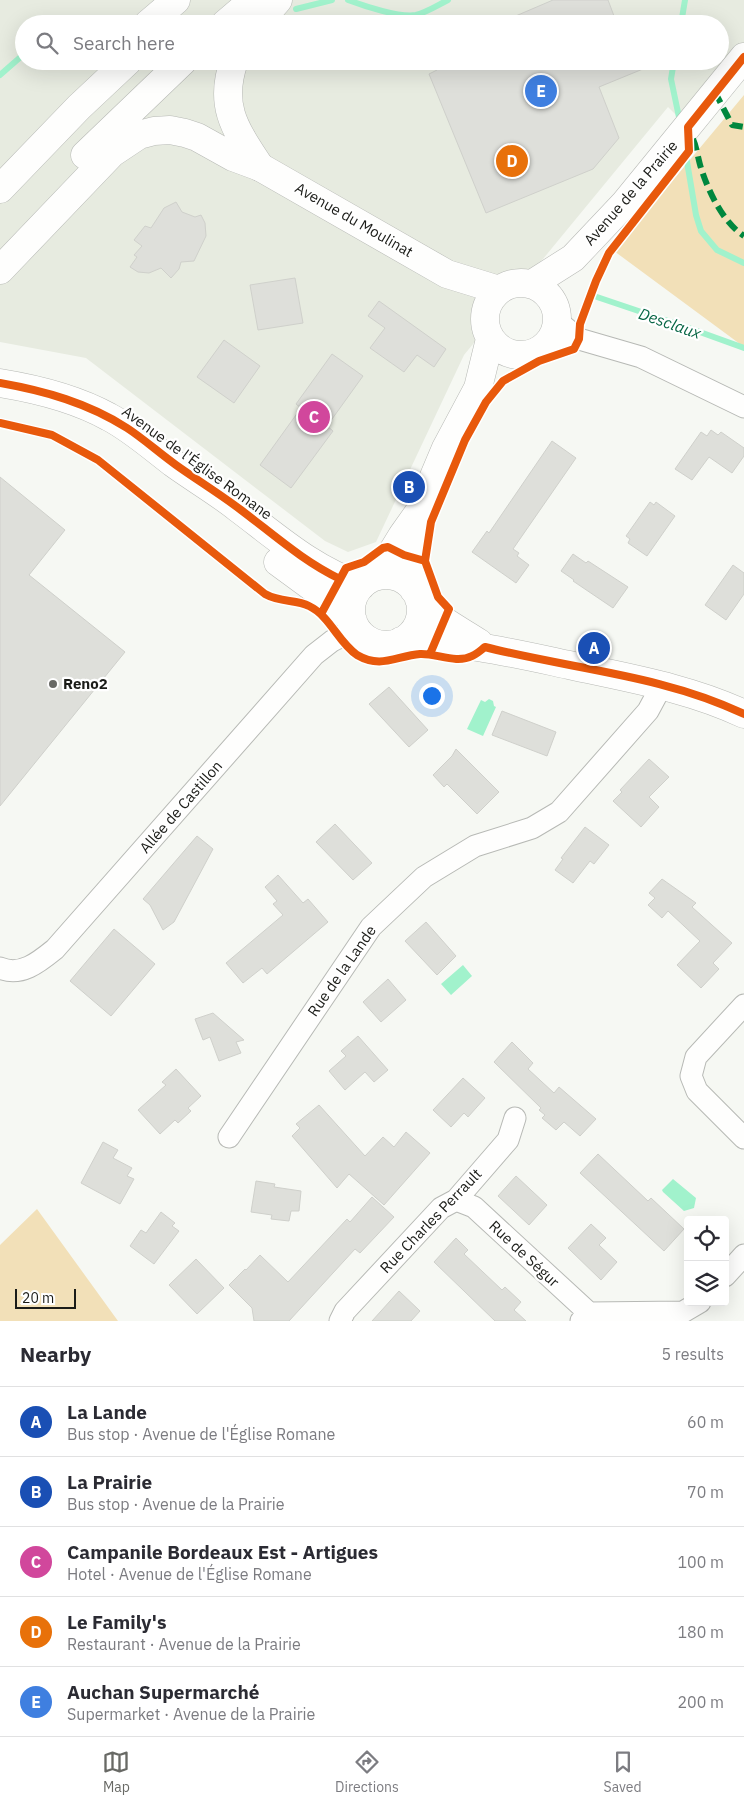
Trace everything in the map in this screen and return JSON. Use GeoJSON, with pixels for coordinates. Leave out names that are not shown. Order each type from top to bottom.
{"type":"FeatureCollection","features":[{"type":"Feature","properties":{"kind":"main road"},"geometry":{"type":"LineString","coordinates":[[158,15],[176,0]]}},
{"type":"Feature","properties":{"kind":"main road"},"geometry":{"type":"LineString","coordinates":[[180,15],[196,0]]}},
{"type":"Feature","properties":{"kind":"main road"},"geometry":{"type":"LineString","coordinates":[[236,15],[253,0]]}},
{"type":"Feature","properties":{"kind":"main road"},"geometry":{"type":"LineString","coordinates":[[265,15],[278,0]]}},
{"type":"Feature","properties":{"kind":"main road","name":"Avenue de la Prairie"},"geometry":{"type":"LineString","coordinates":[[499,290],[511,284],[522,282],[532,284],[574,258],[683,134],[744,57]]}},
{"type":"Feature","properties":{"kind":"main road"},"geometry":{"type":"LineString","coordinates":[[0,167],[98,70]]}},
{"type":"Feature","properties":{"kind":"main road"},"geometry":{"type":"LineString","coordinates":[[0,189],[119,70]]}},
{"type":"Feature","properties":{"kind":"main road"},"geometry":{"type":"LineString","coordinates":[[0,244],[84,156],[173,70]]}},
{"type":"Feature","properties":{"kind":"main road"},"geometry":{"type":"LineString","coordinates":[[231,70],[227,91],[228,109],[236,130],[260,167]]}},
{"type":"Feature","properties":{"kind":"main road","name":"Avenue du Moulinat"},"geometry":{"type":"LineString","coordinates":[[0,270],[112,153],[139,135],[154,131],[170,130],[197,137],[233,157],[260,167],[447,274],[499,290]]}},
{"type":"Feature","properties":{"kind":"main road","name":"Avenue de la Prairie"},"geometry":{"type":"LineString","coordinates":[[552,322],[574,258]]}},
{"type":"Feature","properties":{"kind":"main road","name":"Avenue du Moulinat"},"geometry":{"type":"LineString","coordinates":[[447,274],[488,328]]}},
{"type":"Feature","properties":{"kind":"main road"},"geometry":{"type":"LineString","coordinates":[[488,328],[498,347],[508,353],[531,354],[552,322],[543,290],[532,284]]}},
{"type":"Feature","properties":{"kind":"main road"},"geometry":{"type":"LineString","coordinates":[[499,290],[487,305],[488,328],[478,388],[446,448],[419,512],[384,567],[354,595],[351,606],[354,625],[364,637],[374,643],[386,645],[401,641],[433,641],[485,647],[662,685],[744,714]]}},
{"type":"Feature","properties":{"kind":"main road"},"geometry":{"type":"LineString","coordinates":[[478,388],[517,354]]}},
{"type":"Feature","properties":{"kind":"main road","name":"Avenue de l'Église Romane"},"geometry":{"type":"LineString","coordinates":[[0,383],[34,389],[61,397],[108,416],[235,505],[317,567],[340,579],[366,582]]}},
{"type":"Feature","properties":{"kind":"main road","name":"Avenue de l'Église Romane"},"geometry":{"type":"LineString","coordinates":[[174,463],[216,509],[258,546],[338,606],[354,625]]}},
{"type":"Feature","properties":{"kind":"main road"},"geometry":{"type":"LineString","coordinates":[[401,641],[415,629],[420,618],[413,561],[419,512]]}},
{"type":"Feature","properties":{"kind":"main road"},"geometry":{"type":"LineString","coordinates":[[366,582],[380,575],[402,579],[429,611],[485,647]]}},
{"type":"Feature","properties":{"kind":"street"},"geometry":{"type":"LineString","coordinates":[[552,322],[579,339],[641,357],[744,407]]}},
{"type":"Feature","properties":{"kind":"street","name":"Allée de Castillon"},"geometry":{"type":"LineString","coordinates":[[0,968],[6,971],[23,970],[36,964],[55,950],[314,654],[354,625]]}},
{"type":"Feature","properties":{"kind":"street","name":"Rue de la Lande"},"geometry":{"type":"LineString","coordinates":[[229,1137],[371,927],[424,877],[475,846],[532,828],[559,812],[648,711],[662,685]]}},
{"type":"Feature","properties":{"kind":"street"},"geometry":{"type":"LineString","coordinates":[[744,1005],[696,1057],[691,1076],[697,1090],[744,1138]]}},
{"type":"Feature","properties":{"kind":"street","name":"Rue Charles Perrault"},"geometry":{"type":"LineString","coordinates":[[340,1321],[345,1311],[441,1208],[456,1200],[508,1140],[515,1118]]}},
{"type":"Feature","properties":{"kind":"street","name":"Rue de Ségur"},"geometry":{"type":"LineString","coordinates":[[456,1200],[474,1207],[585,1317]]}},
{"type":"Feature","properties":{"kind":"street"},"geometry":{"type":"LineString","coordinates":[[729,1272],[744,1255]]}},
{"type":"Feature","properties":{"kind":"street"},"geometry":{"type":"LineString","coordinates":[[585,1317],[683,1312],[693,1306]]}},
{"type":"Feature","properties":{"kind":"shaded area"},"geometry":{"type":"Polygon","coordinates":[[[0,0],[744,0],[744,57],[688,127],[668,107],[464,355],[376,542],[348,552],[325,541],[86,358],[0,342],[0,0]]]}},
{"type":"Feature","properties":{"kind":"shaded area"},"geometry":{"type":"Polygon","coordinates":[[[744,95],[744,347],[614,251],[744,95]]]}},
{"type":"Feature","properties":{"kind":"shaded area"},"geometry":{"type":"Polygon","coordinates":[[[489,699],[493,701],[496,707],[483,736],[467,729],[481,700],[485,702],[489,699]]]}},
{"type":"Feature","properties":{"kind":"shaded area"},"geometry":{"type":"Polygon","coordinates":[[[463,965],[472,976],[451,995],[441,984],[463,965]]]}},
{"type":"Feature","properties":{"kind":"shaded area"},"geometry":{"type":"Polygon","coordinates":[[[673,1179],[696,1198],[694,1208],[684,1211],[663,1192],[662,1190],[673,1179]]]}},
{"type":"Feature","properties":{"kind":"shaded area"},"geometry":{"type":"Polygon","coordinates":[[[37,1209],[118,1321],[0,1321],[0,1245],[37,1209]]]}},
{"type":"Feature","properties":{"kind":"building"},"geometry":{"type":"Polygon","coordinates":[[[553,0],[608,0],[614,15],[518,15],[553,0]]]}},
{"type":"Feature","properties":{"kind":"building"},"geometry":{"type":"Polygon","coordinates":[[[437,70],[640,70],[599,87],[619,138],[593,169],[486,213],[429,74],[437,70]]]}},
{"type":"Feature","properties":{"kind":"building"},"geometry":{"type":"Polygon","coordinates":[[[176,202],[182,212],[195,217],[201,215],[205,223],[206,236],[194,261],[181,262],[179,269],[171,278],[161,268],[149,273],[138,272],[130,267],[137,257],[134,255],[142,246],[134,240],[145,226],[151,228],[164,208],[176,202]]]}},
{"type":"Feature","properties":{"kind":"building"},"geometry":{"type":"Polygon","coordinates":[[[295,278],[303,323],[258,330],[250,285],[295,278]]]}},
{"type":"Feature","properties":{"kind":"building"},"geometry":{"type":"Polygon","coordinates":[[[379,301],[446,349],[434,367],[417,355],[404,372],[370,348],[385,328],[368,316],[379,301]]]}},
{"type":"Feature","properties":{"kind":"building"},"geometry":{"type":"Polygon","coordinates":[[[224,340],[260,366],[234,403],[197,377],[224,340]]]}},
{"type":"Feature","properties":{"kind":"building"},"geometry":{"type":"Polygon","coordinates":[[[332,354],[363,376],[327,426],[333,431],[291,488],[260,465],[301,408],[296,404],[332,354]]]}},
{"type":"Feature","properties":{"kind":"building"},"geometry":{"type":"Polygon","coordinates":[[[711,430],[718,435],[721,432],[744,448],[744,456],[732,473],[709,457],[692,480],[675,469],[701,432],[707,436],[711,430]]]}},
{"type":"Feature","properties":{"kind":"building"},"geometry":{"type":"Polygon","coordinates":[[[552,441],[576,458],[513,549],[519,553],[517,556],[529,565],[516,583],[472,552],[487,531],[489,533],[552,441]]]}},
{"type":"Feature","properties":{"kind":"building"},"geometry":{"type":"Polygon","coordinates":[[[0,477],[65,530],[29,575],[125,652],[0,806],[0,477]]]}},
{"type":"Feature","properties":{"kind":"building"},"geometry":{"type":"Polygon","coordinates":[[[650,502],[654,505],[656,502],[675,516],[647,556],[628,543],[630,539],[626,536],[650,502]]]}},
{"type":"Feature","properties":{"kind":"building"},"geometry":{"type":"Polygon","coordinates":[[[573,554],[586,563],[588,561],[628,587],[613,608],[561,571],[573,554]]]}},
{"type":"Feature","properties":{"kind":"building"},"geometry":{"type":"Polygon","coordinates":[[[733,565],[744,573],[744,594],[726,620],[705,605],[733,565]]]}},
{"type":"Feature","properties":{"kind":"building"},"geometry":{"type":"Polygon","coordinates":[[[389,687],[428,730],[409,747],[369,704],[389,687]]]}},
{"type":"Feature","properties":{"kind":"building"},"geometry":{"type":"Polygon","coordinates":[[[502,711],[556,732],[547,756],[492,735],[502,711]]]}},
{"type":"Feature","properties":{"kind":"building"},"geometry":{"type":"Polygon","coordinates":[[[456,749],[499,792],[477,814],[447,784],[444,787],[433,775],[452,756],[456,749]]]}},
{"type":"Feature","properties":{"kind":"building"},"geometry":{"type":"Polygon","coordinates":[[[649,759],[669,777],[649,797],[659,807],[641,827],[613,801],[622,792],[620,790],[649,759]]]}},
{"type":"Feature","properties":{"kind":"building"},"geometry":{"type":"Polygon","coordinates":[[[335,824],[372,863],[353,880],[316,842],[335,824]]]}},
{"type":"Feature","properties":{"kind":"building"},"geometry":{"type":"Polygon","coordinates":[[[585,827],[609,845],[594,864],[590,861],[573,883],[555,870],[563,859],[561,858],[585,827]]]}},
{"type":"Feature","properties":{"kind":"building"},"geometry":{"type":"Polygon","coordinates":[[[197,836],[213,849],[174,922],[163,930],[150,905],[143,899],[197,836]]]}},
{"type":"Feature","properties":{"kind":"building"},"geometry":{"type":"Polygon","coordinates":[[[278,875],[303,903],[308,899],[328,922],[267,974],[262,968],[243,983],[226,963],[283,915],[273,904],[277,901],[265,887],[278,875]]]}},
{"type":"Feature","properties":{"kind":"building"},"geometry":{"type":"Polygon","coordinates":[[[662,879],[696,903],[692,907],[732,943],[713,963],[719,969],[701,988],[677,965],[700,941],[668,911],[662,918],[648,905],[655,898],[649,893],[662,879]]]}},
{"type":"Feature","properties":{"kind":"building"},"geometry":{"type":"Polygon","coordinates":[[[426,922],[456,956],[437,975],[405,941],[426,922]]]}},
{"type":"Feature","properties":{"kind":"building"},"geometry":{"type":"Polygon","coordinates":[[[114,929],[155,964],[111,1016],[70,981],[114,929]]]}},
{"type":"Feature","properties":{"kind":"building"},"geometry":{"type":"Polygon","coordinates":[[[388,979],[406,1000],[381,1022],[363,1002],[388,979]]]}},
{"type":"Feature","properties":{"kind":"building"},"geometry":{"type":"Polygon","coordinates":[[[213,1013],[244,1040],[236,1042],[241,1053],[219,1061],[210,1037],[203,1040],[195,1019],[213,1013]]]}},
{"type":"Feature","properties":{"kind":"building"},"geometry":{"type":"Polygon","coordinates":[[[358,1036],[388,1070],[374,1082],[365,1072],[345,1090],[329,1071],[346,1056],[341,1051],[358,1036]]]}},
{"type":"Feature","properties":{"kind":"building"},"geometry":{"type":"Polygon","coordinates":[[[512,1042],[533,1063],[528,1069],[554,1093],[559,1087],[596,1119],[580,1136],[564,1122],[556,1130],[542,1118],[545,1115],[539,1110],[541,1108],[494,1062],[512,1042]]]}},
{"type":"Feature","properties":{"kind":"building"},"geometry":{"type":"Polygon","coordinates":[[[176,1069],[201,1096],[188,1108],[191,1111],[178,1123],[175,1120],[160,1134],[138,1110],[166,1085],[162,1082],[176,1069]]]}},
{"type":"Feature","properties":{"kind":"building"},"geometry":{"type":"Polygon","coordinates":[[[463,1078],[485,1098],[468,1117],[464,1113],[451,1127],[433,1110],[463,1078]]]}},
{"type":"Feature","properties":{"kind":"building"},"geometry":{"type":"Polygon","coordinates":[[[319,1105],[365,1156],[383,1137],[394,1147],[406,1132],[430,1153],[384,1205],[349,1174],[337,1188],[292,1136],[300,1128],[296,1124],[319,1105]]]}},
{"type":"Feature","properties":{"kind":"building"},"geometry":{"type":"Polygon","coordinates":[[[103,1142],[118,1150],[113,1158],[132,1168],[127,1176],[134,1179],[120,1204],[81,1183],[103,1142]]]}},
{"type":"Feature","properties":{"kind":"building"},"geometry":{"type":"Polygon","coordinates":[[[598,1154],[648,1201],[651,1198],[684,1229],[664,1251],[580,1173],[598,1154]]]}},
{"type":"Feature","properties":{"kind":"building"},"geometry":{"type":"Polygon","coordinates":[[[516,1176],[547,1205],[529,1225],[498,1196],[516,1176]]]}},
{"type":"Feature","properties":{"kind":"building"},"geometry":{"type":"Polygon","coordinates":[[[256,1181],[275,1184],[274,1187],[301,1191],[299,1211],[291,1211],[289,1221],[271,1219],[272,1215],[251,1212],[256,1181]]]}},
{"type":"Feature","properties":{"kind":"building"},"geometry":{"type":"Polygon","coordinates":[[[372,1197],[394,1217],[360,1253],[355,1249],[289,1321],[254,1321],[252,1308],[229,1285],[260,1255],[288,1282],[347,1219],[350,1222],[372,1197]]]}},
{"type":"Feature","properties":{"kind":"building"},"geometry":{"type":"Polygon","coordinates":[[[161,1212],[175,1223],[172,1226],[179,1231],[154,1264],[130,1246],[141,1230],[146,1233],[161,1212]]]}},
{"type":"Feature","properties":{"kind":"building"},"geometry":{"type":"Polygon","coordinates":[[[591,1224],[606,1238],[599,1245],[617,1262],[601,1280],[568,1248],[591,1224]]]}},
{"type":"Feature","properties":{"kind":"building"},"geometry":{"type":"Polygon","coordinates":[[[456,1238],[468,1250],[464,1254],[502,1290],[505,1287],[521,1302],[514,1310],[526,1321],[495,1321],[434,1262],[456,1238]]]}},
{"type":"Feature","properties":{"kind":"building"},"geometry":{"type":"Polygon","coordinates":[[[196,1259],[224,1288],[197,1314],[169,1285],[196,1259]]]}},
{"type":"Feature","properties":{"kind":"building"},"geometry":{"type":"Polygon","coordinates":[[[399,1291],[420,1311],[411,1321],[372,1321],[399,1291]]]}},
{"type":"Feature","properties":{"kind":"waterway","name":"Desclaux"},"geometry":{"type":"LineString","coordinates":[[296,9],[332,0]]}},
{"type":"Feature","properties":{"kind":"waterway","name":"Desclaux"},"geometry":{"type":"LineString","coordinates":[[348,0],[401,15],[416,15],[448,0]]}},
{"type":"Feature","properties":{"kind":"waterway","name":"Desclaux"},"geometry":{"type":"LineString","coordinates":[[682,15],[685,0]]}},
{"type":"Feature","properties":{"kind":"waterway","name":"Desclaux"},"geometry":{"type":"LineString","coordinates":[[0,75],[15,62]]}},
{"type":"Feature","properties":{"kind":"waterway","name":"Desclaux"},"geometry":{"type":"LineString","coordinates":[[672,70],[671,79],[680,122]]}},
{"type":"Feature","properties":{"kind":"waterway","name":"Desclaux"},"geometry":{"type":"LineString","coordinates":[[684,144],[696,215],[701,231],[717,250],[744,263]]}},
{"type":"Feature","properties":{"kind":"waterway","name":"Desclaux"},"geometry":{"type":"LineString","coordinates":[[597,297],[744,348]]}},
{"type":"Feature","properties":{"kind":"marked path"},"geometry":{"type":"LineString","coordinates":[[715,92],[732,125],[744,127]]}},
{"type":"Feature","properties":{"kind":"marked path"},"geometry":{"type":"LineString","coordinates":[[693,139],[701,168],[713,197],[723,215],[744,236]]}},
{"type":"Feature","properties":{"kind":"cycle path"},"geometry":{"type":"LineString","coordinates":[[430,654],[449,609],[438,597],[425,561],[431,522],[465,440],[486,402],[503,381],[539,361],[574,349],[579,339],[580,324],[609,253],[689,151],[688,127],[744,57]]}},
{"type":"Feature","properties":{"kind":"cycle path"},"geometry":{"type":"LineString","coordinates":[[0,383],[66,399],[112,419],[233,504],[301,556],[340,579]]}},
{"type":"Feature","properties":{"kind":"cycle path"},"geometry":{"type":"LineString","coordinates":[[0,423],[52,435],[98,460],[265,594],[277,599],[299,602],[316,610],[350,650],[366,659],[381,661],[420,654],[459,659],[474,655],[485,647],[649,681],[713,701],[744,714]]}},
{"type":"Feature","properties":{"kind":"cycle path"},"geometry":{"type":"LineString","coordinates":[[321,614],[346,568],[364,562],[383,548],[388,547],[404,555],[425,561]]}},
{"type":"Feature","properties":{"kind":"place","name":"Auchan Supermarché"},"geometry":{"type":"Point","coordinates":[541,91]}},
{"type":"Feature","properties":{"kind":"place","name":"Le Family's"},"geometry":{"type":"Point","coordinates":[512,161]}},
{"type":"Feature","properties":{"kind":"place","name":"Campanile Bordeaux Est - Artigues"},"geometry":{"type":"Point","coordinates":[314,417]}},
{"type":"Feature","properties":{"kind":"place","name":"La Prairie"},"geometry":{"type":"Point","coordinates":[409,487]}},
{"type":"Feature","properties":{"kind":"place","name":"La Lande"},"geometry":{"type":"Point","coordinates":[594,648]}},
{"type":"Feature","properties":{"kind":"place","name":"Reno2"},"geometry":{"type":"Point","coordinates":[53,684]}}]}
